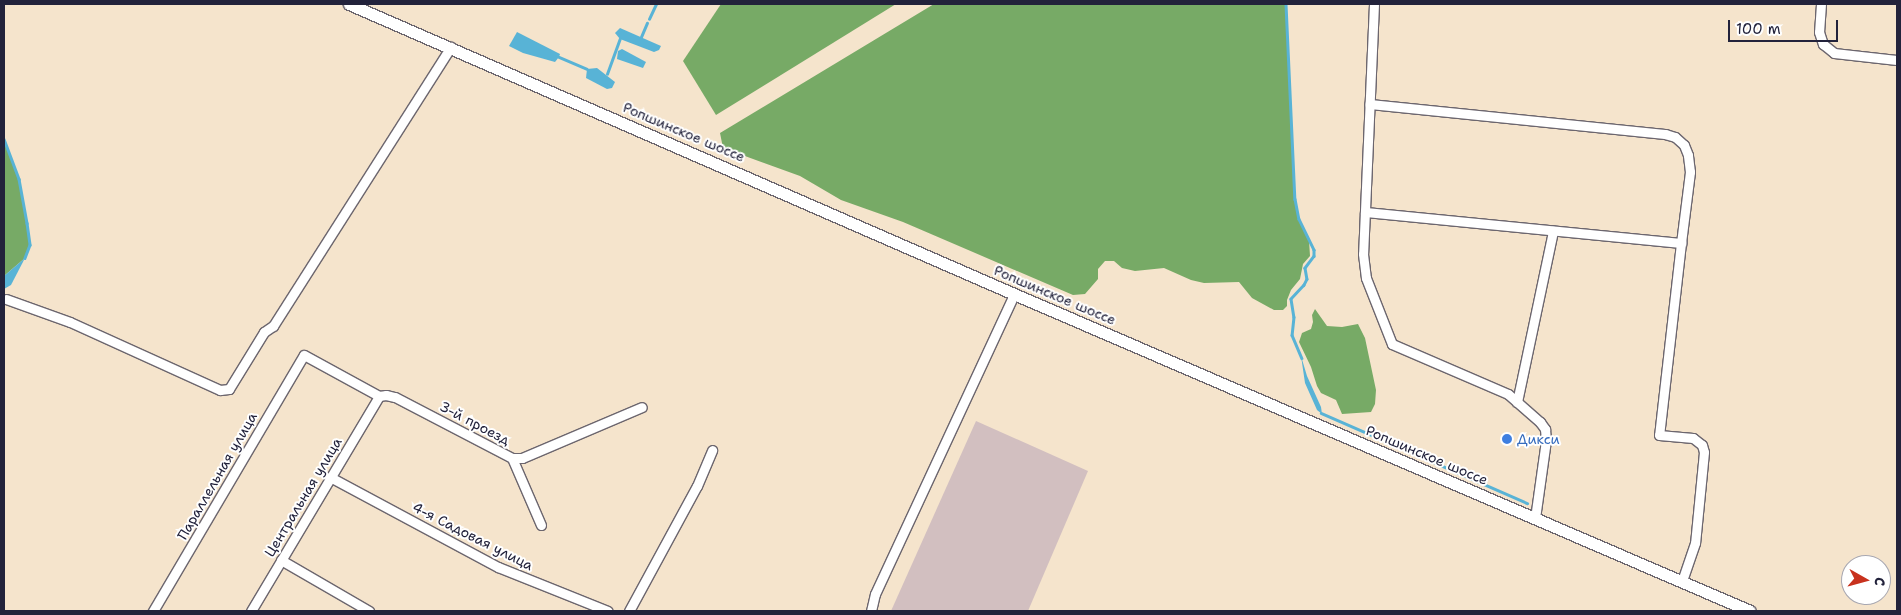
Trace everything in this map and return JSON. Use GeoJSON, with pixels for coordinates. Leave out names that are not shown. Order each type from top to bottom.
{"type":"FeatureCollection","features":[{"type":"Feature","properties":{"kind":"main road","name":"Ропшинское шоссе"},"geometry":{"type":"LineString","coordinates":[[350,4],[1014,294],[1750,611]]}},
{"type":"Feature","properties":{"kind":"street"},"geometry":{"type":"LineString","coordinates":[[1374,4],[1363,254],[1366,278],[1392,344],[1508,394],[1545,429],[1546,440],[1535,518]]}},
{"type":"Feature","properties":{"kind":"street"},"geometry":{"type":"LineString","coordinates":[[1821,4],[1819,32],[1823,44],[1834,53],[1897,60]]}},
{"type":"Feature","properties":{"kind":"street"},"geometry":{"type":"LineString","coordinates":[[6,299],[70,322],[220,390],[229,389],[264,332],[273,326],[451,47]]}},
{"type":"Feature","properties":{"kind":"street"},"geometry":{"type":"LineString","coordinates":[[1370,104],[1658,133],[1675,137],[1684,145],[1688,155],[1690,172],[1659,435],[1693,438],[1702,445],[1704,452],[1695,543],[1682,581]]}},
{"type":"Feature","properties":{"kind":"street"},"geometry":{"type":"LineString","coordinates":[[1365,212],[1681,242]]}},
{"type":"Feature","properties":{"kind":"street"},"geometry":{"type":"LineString","coordinates":[[1517,402],[1553,231]]}},
{"type":"Feature","properties":{"kind":"street"},"geometry":{"type":"LineString","coordinates":[[871,611],[875,594],[1014,294]]}},
{"type":"Feature","properties":{"kind":"street","name":"3-й проезд"},"geometry":{"type":"LineString","coordinates":[[304,355],[379,396],[395,397],[512,458],[522,458],[642,407]]}},
{"type":"Feature","properties":{"kind":"street","name":"Параллельная улица"},"geometry":{"type":"LineString","coordinates":[[153,611],[304,355]]}},
{"type":"Feature","properties":{"kind":"street","name":"Центральная улица"},"geometry":{"type":"LineString","coordinates":[[251,611],[379,396]]}},
{"type":"Feature","properties":{"kind":"street"},"geometry":{"type":"LineString","coordinates":[[629,611],[697,486],[712,450]]}},
{"type":"Feature","properties":{"kind":"street"},"geometry":{"type":"LineString","coordinates":[[512,458],[541,525]]}},
{"type":"Feature","properties":{"kind":"street","name":"4-я Садовая улица"},"geometry":{"type":"LineString","coordinates":[[330,477],[498,567],[608,611]]}},
{"type":"Feature","properties":{"kind":"street"},"geometry":{"type":"LineString","coordinates":[[282,560],[370,611]]}},
{"type":"Feature","properties":{"kind":"shaded area"},"geometry":{"type":"Polygon","coordinates":[[[976,421],[1088,471],[1028,611],[891,611],[976,421]]]}},
{"type":"Feature","properties":{"kind":"green space"},"geometry":{"type":"Polygon","coordinates":[[[721,4],[896,4],[716,115],[683,61],[721,4]]]}},
{"type":"Feature","properties":{"kind":"green space"},"geometry":{"type":"Polygon","coordinates":[[[934,4],[1286,4],[1295,199],[1299,219],[1309,240],[1310,256],[1303,264],[1300,279],[1291,290],[1287,306],[1283,310],[1274,310],[1252,298],[1239,282],[1204,283],[1191,280],[1164,268],[1135,271],[1122,268],[1114,261],[1105,261],[1098,269],[1098,279],[1085,294],[1073,295],[903,222],[841,200],[800,176],[723,148],[720,133],[934,4]]]}},
{"type":"Feature","properties":{"kind":"green space"},"geometry":{"type":"Polygon","coordinates":[[[4,139],[19,179],[30,245],[25,258],[4,276],[4,139]]]}},
{"type":"Feature","properties":{"kind":"green space"},"geometry":{"type":"Polygon","coordinates":[[[1315,309],[1327,326],[1342,327],[1358,324],[1365,338],[1376,390],[1375,404],[1371,412],[1342,414],[1336,400],[1321,393],[1317,386],[1311,367],[1299,342],[1302,333],[1311,329],[1312,315],[1315,309]]]}},
{"type":"Feature","properties":{"kind":"water"},"geometry":{"type":"Polygon","coordinates":[[[620,28],[661,46],[659,50],[654,52],[620,39],[615,33],[620,28]]]}},
{"type":"Feature","properties":{"kind":"water"},"geometry":{"type":"Polygon","coordinates":[[[517,32],[560,54],[559,57],[555,62],[523,53],[509,46],[517,32]]]}},
{"type":"Feature","properties":{"kind":"water"},"geometry":{"type":"Polygon","coordinates":[[[622,49],[646,62],[643,68],[617,59],[618,51],[622,49]]]}},
{"type":"Feature","properties":{"kind":"water"},"geometry":{"type":"Polygon","coordinates":[[[597,68],[615,82],[612,88],[607,89],[586,78],[587,69],[597,68]]]}},
{"type":"Feature","properties":{"kind":"water"},"geometry":{"type":"Polygon","coordinates":[[[25,258],[11,285],[4,289],[4,276],[25,258]]]}},
{"type":"Feature","properties":{"kind":"water"},"geometry":{"type":"Polygon","coordinates":[[[1301,356],[1322,414],[1317,410],[1305,383],[1301,356]]]}},
{"type":"Feature","properties":{"kind":"waterway"},"geometry":{"type":"LineString","coordinates":[[649,19],[656,4]]}},
{"type":"Feature","properties":{"kind":"waterway"},"geometry":{"type":"LineString","coordinates":[[1286,4],[1295,199],[1299,219],[1314,250],[1314,256],[1305,268],[1307,279],[1291,299],[1294,317],[1292,335],[1302,358]]}},
{"type":"Feature","properties":{"kind":"waterway"},"geometry":{"type":"LineString","coordinates":[[641,37],[647,23]]}},
{"type":"Feature","properties":{"kind":"waterway"},"geometry":{"type":"LineString","coordinates":[[607,74],[620,39]]}},
{"type":"Feature","properties":{"kind":"waterway"},"geometry":{"type":"LineString","coordinates":[[559,57],[587,69]]}},
{"type":"Feature","properties":{"kind":"waterway"},"geometry":{"type":"LineString","coordinates":[[4,139],[19,179],[27,223],[30,245],[25,258]]}},
{"type":"Feature","properties":{"kind":"waterway"},"geometry":{"type":"LineString","coordinates":[[1321,413],[1527,503]]}},
{"type":"Feature","properties":{"kind":"place","name":"Дикси"},"geometry":{"type":"Point","coordinates":[1507,439]}}]}
